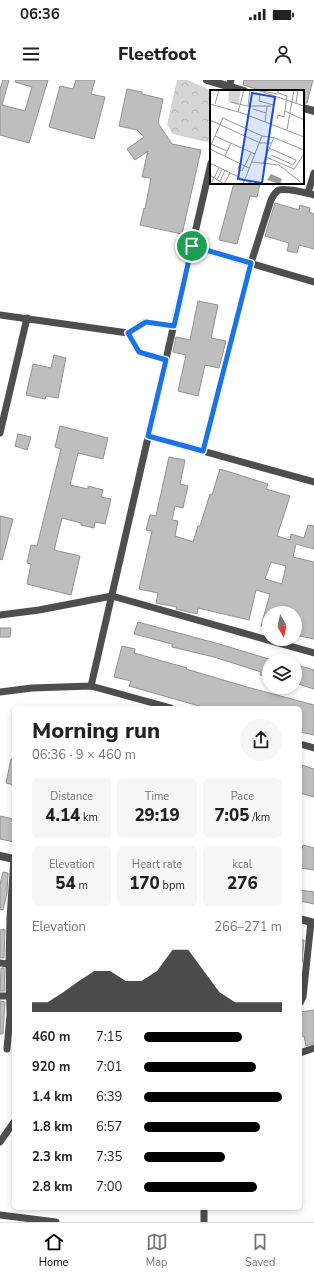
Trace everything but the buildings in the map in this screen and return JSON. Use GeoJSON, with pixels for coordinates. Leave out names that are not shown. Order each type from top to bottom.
{"type":"FeatureCollection","features":[{"type":"Feature","properties":{"kind":"street"},"geometry":{"type":"LineString","coordinates":[[207,80],[241,90]]}},
{"type":"Feature","properties":{"kind":"street"},"geometry":{"type":"LineString","coordinates":[[304,108],[314,111]]}},
{"type":"Feature","properties":{"kind":"street"},"geometry":{"type":"LineString","coordinates":[[91,686],[210,167]]}},
{"type":"Feature","properties":{"kind":"street"},"geometry":{"type":"LineString","coordinates":[[203,451],[251,263],[271,200],[275,193],[280,190],[311,194],[314,173]]}},
{"type":"Feature","properties":{"kind":"street"},"geometry":{"type":"LineString","coordinates":[[192,246],[314,282]]}},
{"type":"Feature","properties":{"kind":"street"},"geometry":{"type":"LineString","coordinates":[[0,315],[128,333],[146,322],[174,326]]}},
{"type":"Feature","properties":{"kind":"street"},"geometry":{"type":"LineString","coordinates":[[0,433],[1,423],[27,318]]}},
{"type":"Feature","properties":{"kind":"street"},"geometry":{"type":"LineString","coordinates":[[128,333],[139,352],[166,360]]}},
{"type":"Feature","properties":{"kind":"street"},"geometry":{"type":"LineString","coordinates":[[148,436],[314,482]]}},
{"type":"Feature","properties":{"kind":"street"},"geometry":{"type":"LineString","coordinates":[[0,615],[39,610],[112,596],[314,653]]}},
{"type":"Feature","properties":{"kind":"street"},"geometry":{"type":"LineString","coordinates":[[0,692],[32,688],[91,686],[164,706]]}},
{"type":"Feature","properties":{"kind":"street"},"geometry":{"type":"LineString","coordinates":[[302,745],[314,748]]}},
{"type":"Feature","properties":{"kind":"street"},"geometry":{"type":"LineString","coordinates":[[0,856],[12,859]]}},
{"type":"Feature","properties":{"kind":"street"},"geometry":{"type":"LineString","coordinates":[[7,1049],[12,1015],[9,964],[12,888]]}},
{"type":"Feature","properties":{"kind":"street"},"geometry":{"type":"LineString","coordinates":[[302,920],[312,922],[302,999]]}},
{"type":"Feature","properties":{"kind":"street"},"geometry":{"type":"LineString","coordinates":[[0,963],[9,964]]}},
{"type":"Feature","properties":{"kind":"street"},"geometry":{"type":"LineString","coordinates":[[0,996],[10,996]]}},
{"type":"Feature","properties":{"kind":"street"},"geometry":{"type":"LineString","coordinates":[[302,1052],[314,1048]]}},
{"type":"Feature","properties":{"kind":"street"},"geometry":{"type":"LineString","coordinates":[[0,1142],[12,1125]]}},
{"type":"Feature","properties":{"kind":"street"},"geometry":{"type":"LineString","coordinates":[[204,1210],[204,1222]]}},
{"type":"Feature","properties":{"kind":"street"},"geometry":{"type":"LineString","coordinates":[[0,1215],[56,1222]]}},
{"type":"Feature","properties":{"kind":"green space"},"geometry":{"type":"Polygon","coordinates":[[[177,80],[187,80],[211,90],[210,143],[173,134],[167,125],[177,80]]]}},
{"type":"Feature","properties":{"kind":"route"},"geometry":{"type":"LineString","coordinates":[[192,246],[251,263],[203,451],[148,436],[166,360],[139,352],[128,333],[146,322],[174,326],[192,246]]}}]}
